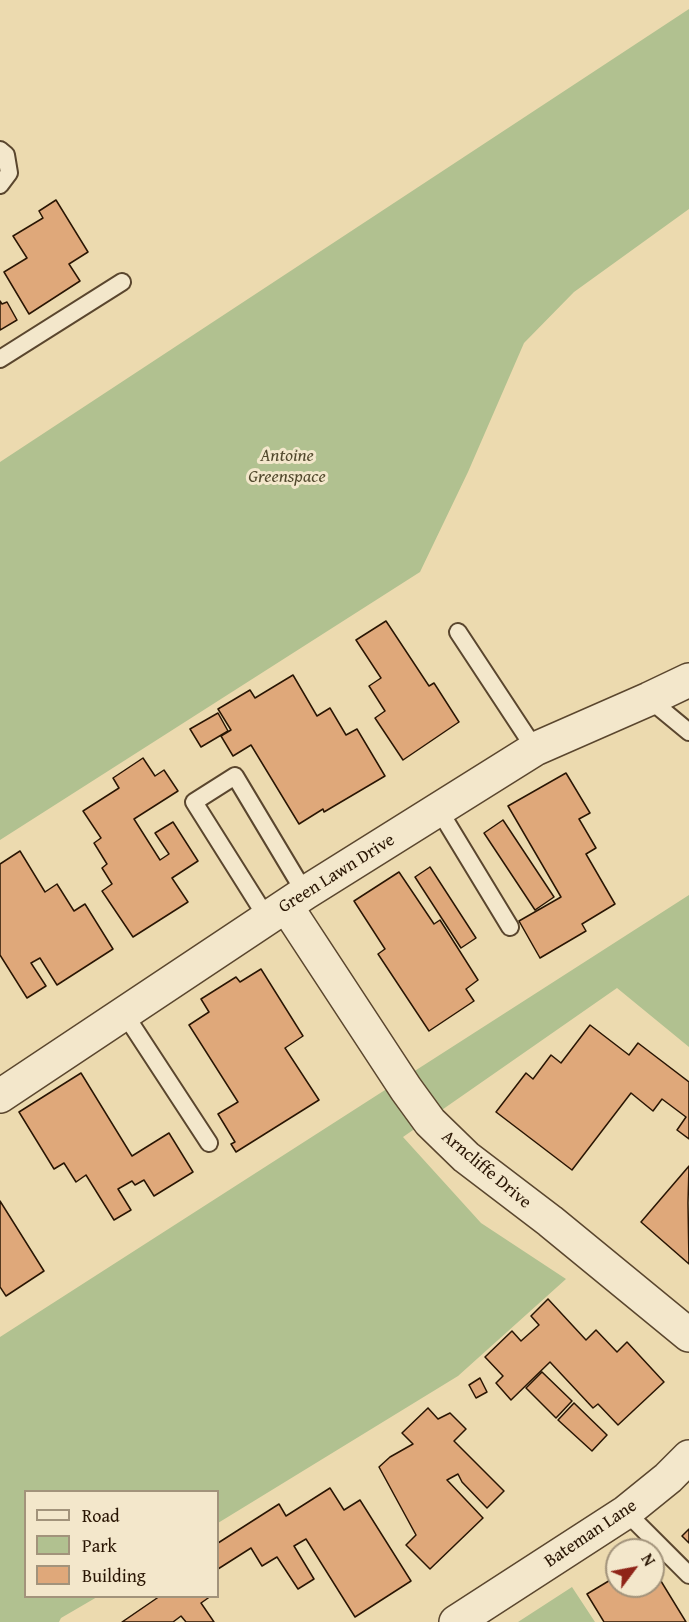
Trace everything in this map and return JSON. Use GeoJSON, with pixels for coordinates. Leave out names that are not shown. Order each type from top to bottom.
{"type":"FeatureCollection","features":[{"type":"Feature","properties":{"kind":"street","name":"Green Lawn Drive"},"geometry":{"type":"LineString","coordinates":[[0,1096],[286,906],[535,749],[689,680]]}},
{"type":"Feature","properties":{"kind":"street","name":"Arncliffe Drive"},"geometry":{"type":"LineString","coordinates":[[286,906],[430,1122],[466,1157],[550,1221],[689,1335]]}},
{"type":"Feature","properties":{"kind":"street","name":"Bateman Lane"},"geometry":{"type":"LineString","coordinates":[[456,1622],[626,1512],[668,1478],[689,1457]]}},
{"type":"Feature","properties":{"kind":"lane"},"geometry":{"type":"LineString","coordinates":[[0,150],[6,155],[9,173],[0,185]]}},
{"type":"Feature","properties":{"kind":"lane"},"geometry":{"type":"LineString","coordinates":[[0,359],[122,282]]}},
{"type":"Feature","properties":{"kind":"lane"},"geometry":{"type":"LineString","coordinates":[[458,632],[535,749]]}},
{"type":"Feature","properties":{"kind":"lane"},"geometry":{"type":"LineString","coordinates":[[649,699],[689,732]]}},
{"type":"Feature","properties":{"kind":"lane"},"geometry":{"type":"LineString","coordinates":[[235,776],[286,906],[194,802],[235,776]]}},
{"type":"Feature","properties":{"kind":"lane"},"geometry":{"type":"LineString","coordinates":[[439,810],[510,927]]}},
{"type":"Feature","properties":{"kind":"lane"},"geometry":{"type":"LineString","coordinates":[[124,1013],[209,1143]]}},
{"type":"Feature","properties":{"kind":"lane"},"geometry":{"type":"LineString","coordinates":[[626,1512],[689,1575]]}},
{"type":"Feature","properties":{"kind":"green space","name":"Antoine Greenspace"},"geometry":{"type":"Polygon","coordinates":[[[689,9],[689,209],[574,292],[524,343],[468,472],[420,572],[0,840],[0,462],[689,9]]]}},
{"type":"Feature","properties":{"kind":"green space"},"geometry":{"type":"Polygon","coordinates":[[[689,895],[689,1047],[617,988],[403,1137],[481,1223],[566,1279],[458,1376],[219,1522],[219,1490],[24,1490],[24,1598],[95,1598],[61,1618],[59,1622],[0,1622],[0,1337],[689,895]]]}},
{"type":"Feature","properties":{"kind":"green space"},"geometry":{"type":"Polygon","coordinates":[[[572,1587],[595,1622],[518,1622],[572,1587]]]}},
{"type":"Feature","properties":{"kind":"building"},"geometry":{"type":"Polygon","coordinates":[[[56,200],[88,252],[69,264],[80,281],[29,314],[4,272],[27,258],[13,236],[43,218],[39,211],[56,200]]]}},
{"type":"Feature","properties":{"kind":"building"},"geometry":{"type":"Polygon","coordinates":[[[0,301],[2,304],[7,302],[17,320],[0,330],[0,301]]]}},
{"type":"Feature","properties":{"kind":"building"},"geometry":{"type":"Polygon","coordinates":[[[386,621],[429,686],[434,683],[459,722],[403,760],[375,718],[385,711],[369,686],[381,678],[356,640],[386,621]]]}},
{"type":"Feature","properties":{"kind":"building"},"geometry":{"type":"Polygon","coordinates":[[[293,675],[317,716],[330,708],[346,735],[357,729],[385,776],[299,824],[251,745],[233,756],[221,736],[231,730],[218,709],[250,690],[255,698],[293,675]]]}},
{"type":"Feature","properties":{"kind":"building"},"geometry":{"type":"Polygon","coordinates":[[[218,713],[228,731],[201,747],[190,729],[218,713]]]}},
{"type":"Feature","properties":{"kind":"building"},"geometry":{"type":"Polygon","coordinates":[[[143,758],[155,776],[164,770],[178,791],[134,819],[160,860],[169,854],[155,833],[173,822],[198,861],[172,878],[188,902],[133,937],[102,891],[112,884],[102,868],[107,864],[94,843],[101,838],[83,811],[119,788],[113,778],[143,758]]]}},
{"type":"Feature","properties":{"kind":"building"},"geometry":{"type":"Polygon","coordinates":[[[566,773],[590,813],[579,819],[596,848],[586,854],[615,904],[582,924],[586,931],[540,958],[519,921],[561,897],[508,806],[566,773]]]}},
{"type":"Feature","properties":{"kind":"building"},"geometry":{"type":"Polygon","coordinates":[[[503,820],[554,897],[535,910],[484,833],[503,820]]]}},
{"type":"Feature","properties":{"kind":"building"},"geometry":{"type":"Polygon","coordinates":[[[20,851],[45,892],[57,884],[74,911],[85,904],[113,949],[57,985],[40,958],[31,963],[46,986],[27,998],[0,955],[0,864],[20,851]]]}},
{"type":"Feature","properties":{"kind":"building"},"geometry":{"type":"Polygon","coordinates":[[[430,867],[476,938],[461,948],[415,877],[430,867]]]}},
{"type":"Feature","properties":{"kind":"building"},"geometry":{"type":"Polygon","coordinates":[[[399,872],[434,924],[440,920],[478,980],[466,989],[474,1001],[429,1031],[378,954],[385,949],[354,901],[399,872]]]}},
{"type":"Feature","properties":{"kind":"building"},"geometry":{"type":"Polygon","coordinates":[[[261,969],[303,1036],[285,1048],[319,1100],[236,1152],[231,1144],[235,1142],[218,1114],[238,1102],[189,1025],[209,1012],[201,999],[236,977],[240,982],[261,969]]]}},
{"type":"Feature","properties":{"kind":"building"},"geometry":{"type":"Polygon","coordinates":[[[590,1025],[629,1055],[638,1043],[689,1082],[689,1139],[677,1130],[686,1117],[662,1099],[653,1111],[631,1093],[572,1170],[496,1112],[526,1073],[533,1079],[551,1055],[561,1063],[590,1025]]]}},
{"type":"Feature","properties":{"kind":"building"},"geometry":{"type":"Polygon","coordinates":[[[81,1073],[132,1156],[169,1133],[193,1172],[154,1196],[144,1180],[135,1185],[132,1181],[118,1189],[131,1210],[114,1220],[86,1175],[76,1182],[64,1163],[54,1169],[19,1112],[81,1073]]]}},
{"type":"Feature","properties":{"kind":"building"},"geometry":{"type":"Polygon","coordinates":[[[689,1166],[688,1203],[689,1264],[641,1222],[689,1166]]]}},
{"type":"Feature","properties":{"kind":"building"},"geometry":{"type":"Polygon","coordinates":[[[0,1201],[44,1271],[6,1296],[0,1287],[0,1201]]]}},
{"type":"Feature","properties":{"kind":"building"},"geometry":{"type":"Polygon","coordinates":[[[548,1299],[586,1340],[596,1330],[617,1352],[627,1342],[664,1382],[618,1425],[598,1404],[593,1408],[550,1362],[511,1400],[496,1383],[503,1376],[485,1357],[512,1331],[521,1341],[539,1325],[531,1316],[548,1299]]]}},
{"type":"Feature","properties":{"kind":"building"},"geometry":{"type":"Polygon","coordinates":[[[542,1372],[572,1401],[556,1418],[526,1388],[542,1372]]]}},
{"type":"Feature","properties":{"kind":"building"},"geometry":{"type":"Polygon","coordinates":[[[480,1378],[487,1392],[476,1398],[469,1385],[480,1378]]]}},
{"type":"Feature","properties":{"kind":"building"},"geometry":{"type":"Polygon","coordinates":[[[574,1403],[607,1435],[592,1451],[558,1420],[574,1403]]]}},
{"type":"Feature","properties":{"kind":"building"},"geometry":{"type":"Polygon","coordinates":[[[428,1408],[438,1419],[450,1413],[466,1429],[454,1441],[504,1491],[487,1508],[462,1482],[458,1474],[447,1480],[483,1518],[430,1569],[406,1545],[416,1535],[379,1467],[390,1457],[413,1444],[402,1433],[428,1408]]]}},
{"type":"Feature","properties":{"kind":"building"},"geometry":{"type":"Polygon","coordinates":[[[330,1488],[344,1510],[360,1500],[411,1581],[355,1617],[306,1539],[294,1546],[314,1579],[298,1589],[277,1557],[262,1566],[251,1548],[219,1568],[219,1542],[279,1504],[286,1516],[330,1488]]]}},
{"type":"Feature","properties":{"kind":"building"},"geometry":{"type":"Polygon","coordinates":[[[689,1529],[689,1543],[682,1536],[689,1529]]]}},
{"type":"Feature","properties":{"kind":"building"},"geometry":{"type":"Polygon","coordinates":[[[605,1583],[605,1598],[665,1598],[665,1588],[686,1622],[604,1622],[587,1594],[605,1583]]]}},
{"type":"Feature","properties":{"kind":"building"},"geometry":{"type":"Polygon","coordinates":[[[157,1598],[208,1598],[201,1603],[214,1622],[186,1622],[181,1616],[173,1622],[122,1622],[157,1598]]]}}]}
